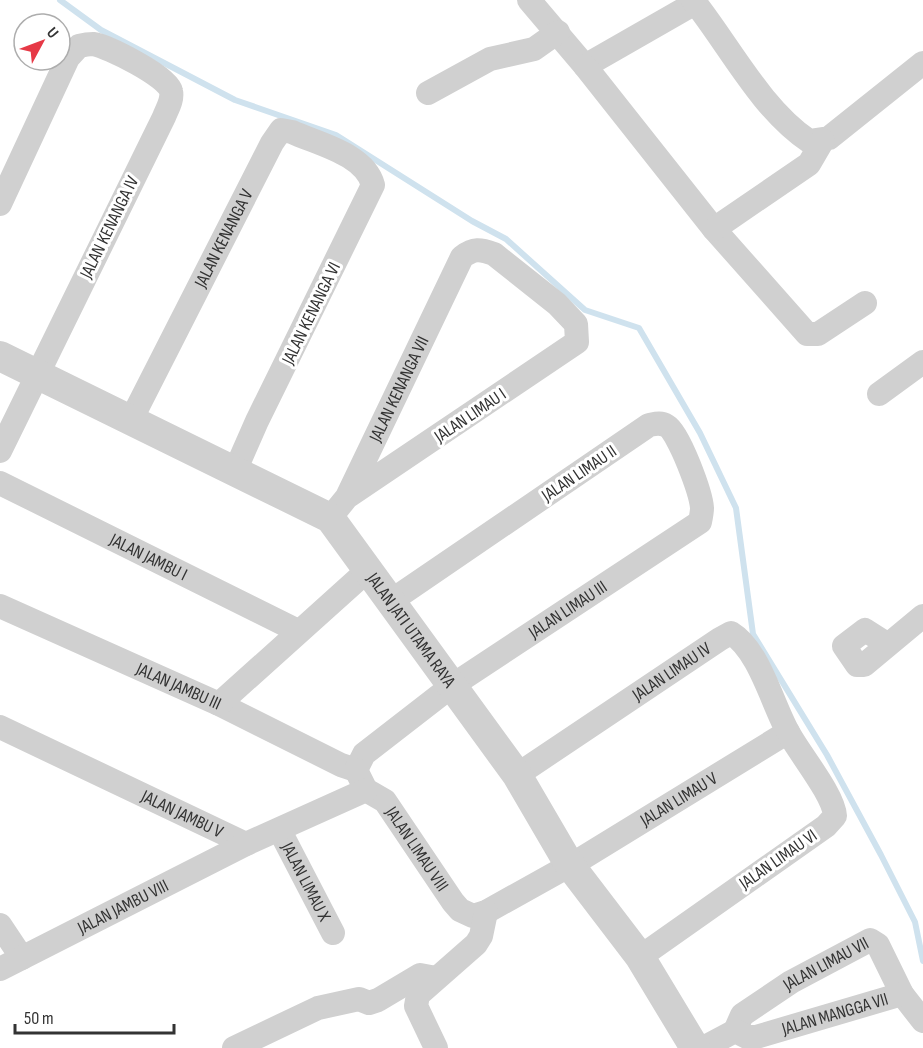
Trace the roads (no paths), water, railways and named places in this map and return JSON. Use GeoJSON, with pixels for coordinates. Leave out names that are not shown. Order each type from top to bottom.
{"type":"FeatureCollection","features":[{"type":"Feature","properties":{"kind":"street"},"geometry":{"type":"LineString","coordinates":[[529,0],[558,32],[714,229],[807,334],[818,334],[865,303]]}},
{"type":"Feature","properties":{"kind":"street"},"geometry":{"type":"LineString","coordinates":[[585,66],[694,1],[753,82],[790,126],[809,141],[823,140]]}},
{"type":"Feature","properties":{"kind":"street"},"geometry":{"type":"LineString","coordinates":[[428,93],[490,58],[534,49],[558,32]]}},
{"type":"Feature","properties":{"kind":"street","name":"JALAN KENANGA IV"},"geometry":{"type":"LineString","coordinates":[[0,204],[68,58],[79,46],[93,44],[109,50],[164,79],[171,89],[171,100],[0,451]]}},
{"type":"Feature","properties":{"kind":"street"},"geometry":{"type":"LineString","coordinates":[[714,229],[808,164],[823,140],[923,63]]}},
{"type":"Feature","properties":{"kind":"street","name":"JALAN KENANGA V"},"geometry":{"type":"LineString","coordinates":[[131,420],[272,143],[281,130],[292,132],[355,160]]}},
{"type":"Feature","properties":{"kind":"street","name":"JALAN KENANGA VI"},"geometry":{"type":"LineString","coordinates":[[235,471],[257,421],[373,185],[370,173],[355,160]]}},
{"type":"Feature","properties":{"kind":"street","name":"JALAN LIMAU I"},"geometry":{"type":"LineString","coordinates":[[338,508],[577,342],[576,324],[557,304],[494,254],[481,249],[471,250],[462,257]]}},
{"type":"Feature","properties":{"kind":"street","name":"JALAN KENANGA VII"},"geometry":{"type":"LineString","coordinates":[[338,508],[462,257]]}},
{"type":"Feature","properties":{"kind":"street","name":"JALAN JATI UTAMA RAYA"},"geometry":{"type":"LineString","coordinates":[[0,356],[235,471],[338,508],[368,570],[517,775],[569,864],[640,957],[694,1048]]}},
{"type":"Feature","properties":{"kind":"street"},"geometry":{"type":"LineString","coordinates":[[879,393],[923,362]]}},
{"type":"Feature","properties":{"kind":"street","name":"JALAN LIMAU II"},"geometry":{"type":"LineString","coordinates":[[391,601],[649,425],[659,423],[669,427],[678,440],[699,494],[702,509],[700,522],[685,534]]}},
{"type":"Feature","properties":{"kind":"street","name":"JALAN JAMBU I"},"geometry":{"type":"LineString","coordinates":[[0,483],[298,631]]}},
{"type":"Feature","properties":{"kind":"street","name":"JALAN LIMAU III"},"geometry":{"type":"LineString","coordinates":[[361,780],[364,754],[453,685],[685,534]]}},
{"type":"Feature","properties":{"kind":"street"},"geometry":{"type":"LineString","coordinates":[[219,704],[368,570]]}},
{"type":"Feature","properties":{"kind":"street","name":"JALAN JAMBU III"},"geometry":{"type":"LineString","coordinates":[[0,606],[219,704],[341,765],[361,780]]}},
{"type":"Feature","properties":{"kind":"street"},"geometry":{"type":"LineString","coordinates":[[887,644],[923,616]]}},
{"type":"Feature","properties":{"kind":"street","name":"JALAN LIMAU IV"},"geometry":{"type":"LineString","coordinates":[[517,775],[731,633],[748,646],[788,732]]}},
{"type":"Feature","properties":{"kind":"street","name":"JALAN JAMBU V"},"geometry":{"type":"LineString","coordinates":[[0,727],[246,844],[280,831],[361,780]]}},
{"type":"Feature","properties":{"kind":"street","name":"JALAN LIMAU V"},"geometry":{"type":"LineString","coordinates":[[486,912],[581,859],[788,732]]}},
{"type":"Feature","properties":{"kind":"street","name":"JALAN LIMAU VI"},"geometry":{"type":"LineString","coordinates":[[640,957],[826,826],[836,816],[831,801],[788,732]]}},
{"type":"Feature","properties":{"kind":"street","name":"JALAN LIMAU VIII"},"geometry":{"type":"LineString","coordinates":[[361,780],[385,801],[460,910],[473,916],[486,912]]}},
{"type":"Feature","properties":{"kind":"street","name":"JALAN LIMAU X"},"geometry":{"type":"LineString","coordinates":[[280,831],[333,933]]}},
{"type":"Feature","properties":{"kind":"street","name":"JALAN JAMBU VIII"},"geometry":{"type":"LineString","coordinates":[[0,969],[246,844]]}},
{"type":"Feature","properties":{"kind":"street"},"geometry":{"type":"LineString","coordinates":[[436,1048],[416,1006],[418,995],[476,944],[481,936],[486,912]]}},
{"type":"Feature","properties":{"kind":"street"},"geometry":{"type":"LineString","coordinates":[[0,925],[22,958]]}},
{"type":"Feature","properties":{"kind":"street","name":"JALAN LIMAU VII"},"geometry":{"type":"LineString","coordinates":[[735,1031],[742,1014],[791,982],[870,940],[878,945],[902,994]]}},
{"type":"Feature","properties":{"kind":"street"},"geometry":{"type":"LineString","coordinates":[[234,1048],[318,1008],[359,999],[369,1003],[402,988],[420,975],[436,978]]}},
{"type":"Feature","properties":{"kind":"street","name":"JALAN MANGGA VII"},"geometry":{"type":"LineString","coordinates":[[735,1031],[747,1037],[756,1037],[902,994],[923,1021]]}},
{"type":"Feature","properties":{"kind":"street"},"geometry":{"type":"LineString","coordinates":[[703,1048],[735,1031]]}},
{"type":"Feature","properties":{"kind":"waterway"},"geometry":{"type":"LineString","coordinates":[[60,0],[101,30],[235,100],[336,135],[472,221],[506,239],[585,310],[639,328],[700,433],[736,508],[753,634],[827,755],[881,855],[915,922],[923,961]]}}]}
